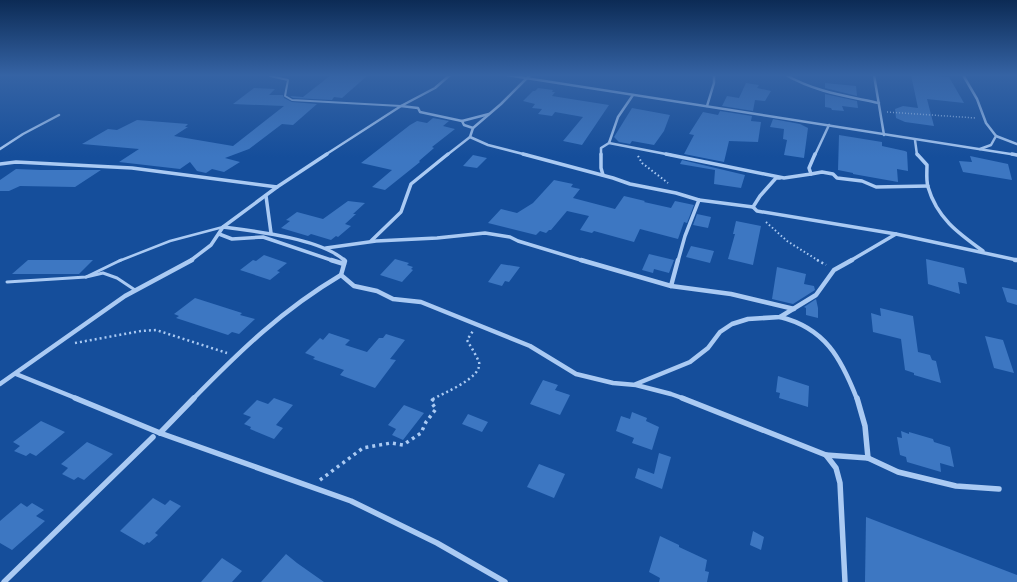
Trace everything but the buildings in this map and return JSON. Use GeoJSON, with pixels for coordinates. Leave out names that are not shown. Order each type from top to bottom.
{"type":"FeatureCollection","features":[{"type":"Feature","properties":{"kind":"street"},"geometry":{"type":"LineString","coordinates":[[0,384],[135,290],[192,261],[205,251],[223,227],[277,187],[408,102]]}},
{"type":"Feature","properties":{"kind":"street"},"geometry":{"type":"LineString","coordinates":[[370,241],[401,212],[411,184],[470,137],[473,128],[502,102]]}},
{"type":"Feature","properties":{"kind":"street"},"geometry":{"type":"LineString","coordinates":[[603,176],[601,168],[601,148],[609,143],[618,116],[628,102]]}},
{"type":"Feature","properties":{"kind":"street"},"geometry":{"type":"LineString","coordinates":[[681,102],[1017,155]]}},
{"type":"Feature","properties":{"kind":"street"},"geometry":{"type":"LineString","coordinates":[[707,106],[708,102]]}},
{"type":"Feature","properties":{"kind":"street"},"geometry":{"type":"LineString","coordinates":[[875,102],[879,103],[884,135]]}},
{"type":"Feature","properties":{"kind":"street"},"geometry":{"type":"LineString","coordinates":[[978,102],[985,119],[996,136],[1017,144]]}},
{"type":"Feature","properties":{"kind":"street"},"geometry":{"type":"LineString","coordinates":[[401,106],[418,108],[420,112],[462,121],[472,120],[476,116],[491,113]]}},
{"type":"Feature","properties":{"kind":"street"},"geometry":{"type":"LineString","coordinates":[[0,149],[23,134],[59,115]]}},
{"type":"Feature","properties":{"kind":"street"},"geometry":{"type":"LineString","coordinates":[[462,121],[464,125],[473,128]]}},
{"type":"Feature","properties":{"kind":"street"},"geometry":{"type":"LineString","coordinates":[[811,174],[809,168],[830,125]]}},
{"type":"Feature","properties":{"kind":"street"},"geometry":{"type":"LineString","coordinates":[[979,149],[991,145],[996,136]]}},
{"type":"Feature","properties":{"kind":"street"},"geometry":{"type":"LineString","coordinates":[[470,137],[494,147],[630,184],[676,193],[698,200],[753,207],[757,211],[896,234],[1017,260]]}},
{"type":"Feature","properties":{"kind":"street"},"geometry":{"type":"LineString","coordinates":[[915,140],[918,156],[927,165],[928,186],[940,214],[951,228],[987,254]]}},
{"type":"Feature","properties":{"kind":"street"},"geometry":{"type":"LineString","coordinates":[[609,143],[784,178]]}},
{"type":"Feature","properties":{"kind":"street"},"geometry":{"type":"LineString","coordinates":[[0,164],[16,162],[132,168],[277,187]]}},
{"type":"Feature","properties":{"kind":"street"},"geometry":{"type":"LineString","coordinates":[[753,207],[760,196],[776,178],[822,172],[833,174],[837,178],[862,181],[876,187],[928,186]]}},
{"type":"Feature","properties":{"kind":"street"},"geometry":{"type":"LineString","coordinates":[[266,196],[271,233]]}},
{"type":"Feature","properties":{"kind":"street"},"geometry":{"type":"LineString","coordinates":[[671,286],[685,236],[698,200]]}},
{"type":"Feature","properties":{"kind":"street"},"geometry":{"type":"LineString","coordinates":[[160,432],[237,356],[296,303],[341,275],[345,261],[340,256],[324,248],[271,233],[223,227]]}},
{"type":"Feature","properties":{"kind":"street"},"geometry":{"type":"LineString","coordinates":[[324,248],[370,241],[437,238],[485,233],[510,238],[671,286],[731,294],[794,309]]}},
{"type":"Feature","properties":{"kind":"street"},"geometry":{"type":"LineString","coordinates":[[219,234],[232,238],[263,237],[344,264]]}},
{"type":"Feature","properties":{"kind":"street"},"geometry":{"type":"LineString","coordinates":[[780,317],[816,295],[834,270],[896,234]]}},
{"type":"Feature","properties":{"kind":"street"},"geometry":{"type":"LineString","coordinates":[[341,275],[354,286],[377,291],[393,299],[421,302],[530,346],[576,374],[613,383],[636,385],[702,406],[767,433],[826,455],[868,458],[898,472],[956,486],[999,489]]}},
{"type":"Feature","properties":{"kind":"street"},"geometry":{"type":"LineString","coordinates":[[636,385],[690,362],[708,348],[720,332],[732,324],[748,319],[780,317],[793,320],[821,337],[832,348],[855,392],[862,411],[867,439],[868,458]]}},
{"type":"Feature","properties":{"kind":"street"},"geometry":{"type":"LineString","coordinates":[[16,374],[160,432],[351,501],[395,521],[437,543],[505,582]]}},
{"type":"Feature","properties":{"kind":"street"},"geometry":{"type":"LineString","coordinates":[[4,582],[153,437]]}},
{"type":"Feature","properties":{"kind":"street"},"geometry":{"type":"LineString","coordinates":[[826,455],[836,468],[840,483],[845,582]]}},
{"type":"Feature","properties":{"kind":"lane"},"geometry":{"type":"LineString","coordinates":[[331,102],[401,106]]}},
{"type":"Feature","properties":{"kind":"lane"},"geometry":{"type":"LineString","coordinates":[[86,277],[135,253],[194,234],[223,227]]}},
{"type":"Feature","properties":{"kind":"lane"},"geometry":{"type":"LineString","coordinates":[[7,282],[86,277],[103,273],[117,278],[135,290]]}},
{"type":"Feature","properties":{"kind":"path"},"geometry":{"type":"LineString","coordinates":[[881,111],[922,116],[938,115],[985,119]]}},
{"type":"Feature","properties":{"kind":"path"},"geometry":{"type":"LineString","coordinates":[[640,148],[637,151],[639,158],[676,193]]}},
{"type":"Feature","properties":{"kind":"path"},"geometry":{"type":"LineString","coordinates":[[757,211],[777,233],[834,270]]}},
{"type":"Feature","properties":{"kind":"path"},"geometry":{"type":"LineString","coordinates":[[311,486],[364,448],[391,443],[403,445],[421,433],[426,422],[436,409],[431,402],[467,381],[481,367],[467,340],[477,325]]}},
{"type":"Feature","properties":{"kind":"path"},"geometry":{"type":"LineString","coordinates":[[54,347],[152,330],[176,335],[237,356]]}}]}
